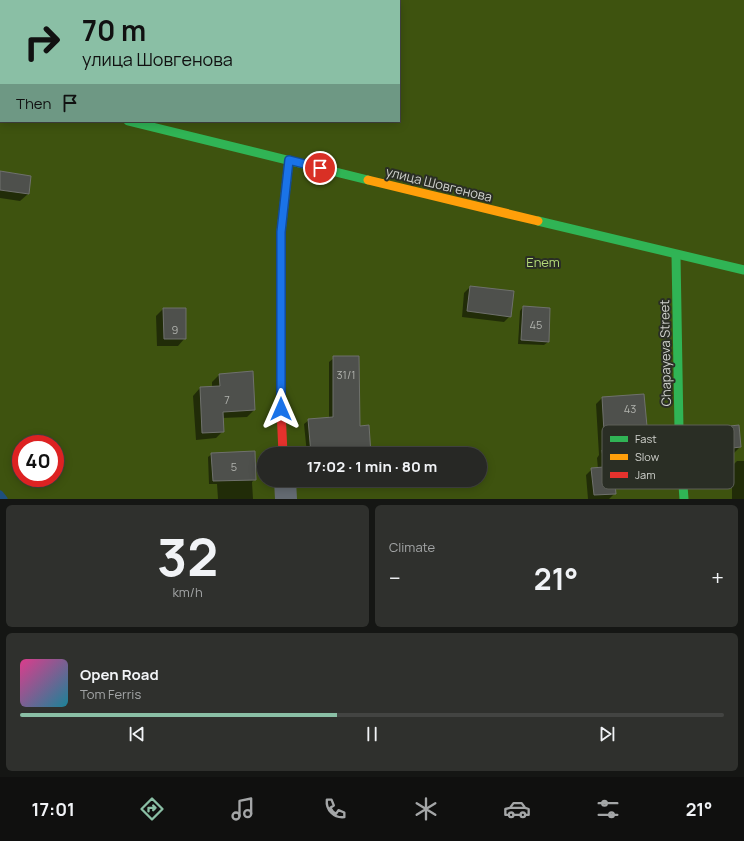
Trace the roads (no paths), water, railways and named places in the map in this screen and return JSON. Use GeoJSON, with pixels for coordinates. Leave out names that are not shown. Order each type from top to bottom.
{"type":"FeatureCollection","features":[{"type":"Feature","properties":{"kind":"street","name":"улица Шовгенова"},"geometry":{"type":"LineString","coordinates":[[132,122],[676,255],[744,270]]}},
{"type":"Feature","properties":{"kind":"street"},"geometry":{"type":"LineString","coordinates":[[283,447],[281,409],[281,232],[289,160]]}},
{"type":"Feature","properties":{"kind":"street","name":"Chapayeva Street"},"geometry":{"type":"LineString","coordinates":[[676,255],[679,425]]}},
{"type":"Feature","properties":{"kind":"street"},"geometry":{"type":"LineString","coordinates":[[285,487],[286,499]]}},
{"type":"Feature","properties":{"kind":"street","name":"Chapayeva Street"},"geometry":{"type":"LineString","coordinates":[[683,489],[684,499]]}},
{"type":"Feature","properties":{"kind":"waterway"},"geometry":{"type":"LineString","coordinates":[[0,494],[4,499]]}},
{"type":"Feature","properties":{"kind":"park label","name":"Enem"},"geometry":{"type":"Point","coordinates":[543,262]}}]}
